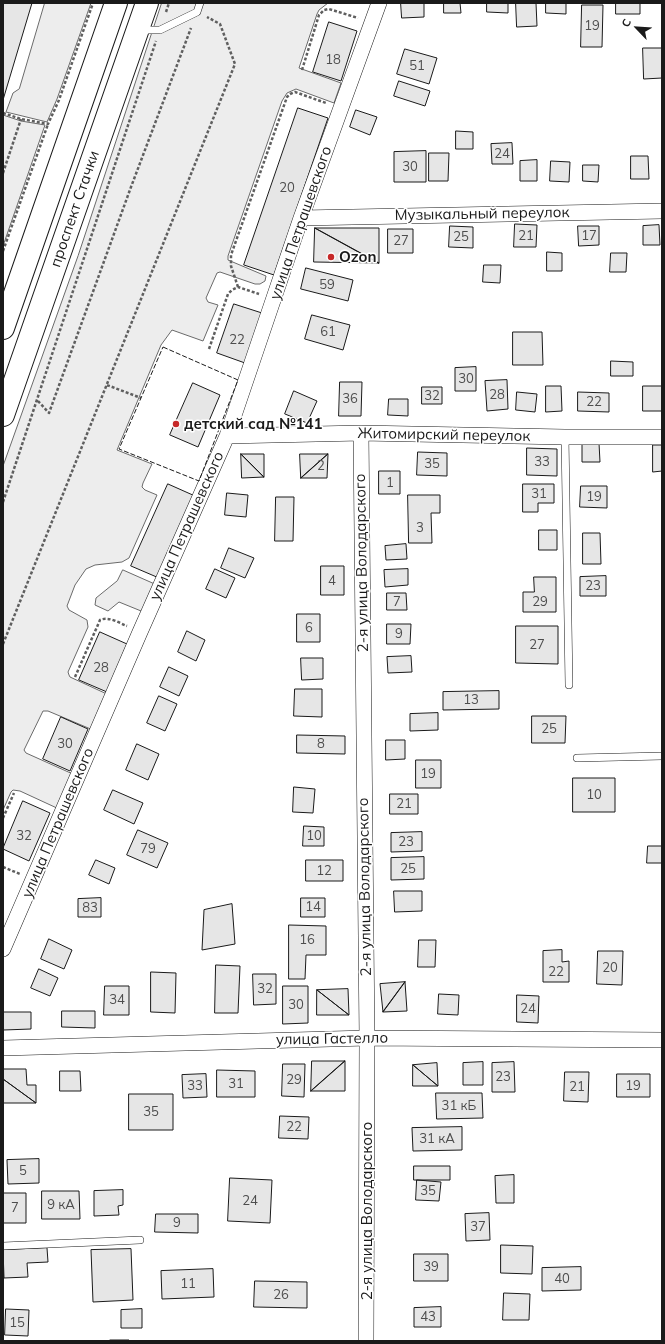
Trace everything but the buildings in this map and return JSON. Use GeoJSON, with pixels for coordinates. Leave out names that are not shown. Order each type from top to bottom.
{"type":"FeatureCollection","features":[{"type":"Feature","properties":{"kind":"main road","name":"проспект Стачки"},"geometry":{"type":"LineString","coordinates":[[3,328],[116,3]]}},
{"type":"Feature","properties":{"kind":"main road","name":"проспект Стачки"},"geometry":{"type":"LineString","coordinates":[[3,415],[147,3]]}},
{"type":"Feature","properties":{"kind":"street","name":"улица Петрашевского"},"geometry":{"type":"LineString","coordinates":[[3,950],[140,632],[227,436],[301,218],[380,3]]}},
{"type":"Feature","properties":{"kind":"street","name":"Музыкальный переулок"},"geometry":{"type":"LineString","coordinates":[[301,218],[662,211]]}},
{"type":"Feature","properties":{"kind":"street","name":"Житомирский переулок"},"geometry":{"type":"LineString","coordinates":[[227,436],[361,433],[565,437],[662,437]]}},
{"type":"Feature","properties":{"kind":"street","name":"2-я улица Володарского"},"geometry":{"type":"LineString","coordinates":[[361,433],[367,1038],[366,1341]]}},
{"type":"Feature","properties":{"kind":"street","name":"улица Гастелло"},"geometry":{"type":"LineString","coordinates":[[3,1048],[367,1038],[662,1040]]}},
{"type":"Feature","properties":{"kind":"lane"},"geometry":{"type":"LineString","coordinates":[[137,30],[160,30],[197,12],[200,3]]}},
{"type":"Feature","properties":{"kind":"lane"},"geometry":{"type":"LineString","coordinates":[[565,437],[568,685]]}},
{"type":"Feature","properties":{"kind":"lane"},"geometry":{"type":"LineString","coordinates":[[577,758],[662,756]]}},
{"type":"Feature","properties":{"kind":"lane"},"geometry":{"type":"LineString","coordinates":[[3,1246],[140,1240]]}},
{"type":"Feature","properties":{"kind":"path"},"geometry":{"type":"LineString","coordinates":[[3,251],[93,3]]}},
{"type":"Feature","properties":{"kind":"path"},"geometry":{"type":"LineString","coordinates":[[3,502],[169,3]]}},
{"type":"Feature","properties":{"kind":"path"},"geometry":{"type":"LineString","coordinates":[[302,70],[320,15],[324,10],[329,9],[372,23]]}},
{"type":"Feature","properties":{"kind":"path"},"geometry":{"type":"LineString","coordinates":[[3,644],[235,64],[220,24],[197,12],[49,413],[38,400]]}},
{"type":"Feature","properties":{"kind":"path"},"geometry":{"type":"LineString","coordinates":[[238,287],[231,266],[232,255],[287,97],[295,92],[342,108]]}},
{"type":"Feature","properties":{"kind":"path"},"geometry":{"type":"LineString","coordinates":[[3,113],[22,119],[48,124]]}},
{"type":"Feature","properties":{"kind":"path"},"geometry":{"type":"LineString","coordinates":[[3,173],[22,119]]}},
{"type":"Feature","properties":{"kind":"path"},"geometry":{"type":"LineString","coordinates":[[209,349],[228,294],[232,290],[238,287],[274,299]]}},
{"type":"Feature","properties":{"kind":"path"},"geometry":{"type":"LineString","coordinates":[[106,385],[141,398]]}},
{"type":"Feature","properties":{"kind":"path"},"geometry":{"type":"LineString","coordinates":[[74,678],[100,620],[108,618],[140,632]]}},
{"type":"Feature","properties":{"kind":"path"},"geometry":{"type":"LineString","coordinates":[[3,818],[14,793]]}},
{"type":"Feature","properties":{"kind":"shaded area"},"geometry":{"type":"Polygon","coordinates":[[[45,3],[91,3],[57,99],[47,122],[6,112],[13,93],[19,89],[45,3]]]}},
{"type":"Feature","properties":{"kind":"shaded area"},"geometry":{"type":"Polygon","coordinates":[[[162,3],[328,3],[319,10],[317,14],[299,68],[341,83],[334,103],[296,89],[287,93],[282,101],[228,256],[228,260],[266,276],[265,281],[260,284],[255,284],[220,272],[217,273],[206,298],[208,302],[218,305],[203,341],[172,330],[161,345],[117,450],[152,464],[142,487],[145,490],[157,495],[129,558],[122,562],[95,565],[86,569],[75,585],[67,606],[69,610],[87,620],[88,627],[68,672],[69,675],[70,677],[109,695],[93,730],[48,711],[43,711],[24,750],[26,753],[75,775],[59,809],[20,791],[13,790],[3,810],[3,466],[78,256],[162,3]]]}},
{"type":"Feature","properties":{"kind":"shaded area"},"geometry":{"type":"Polygon","coordinates":[[[3,115],[21,121],[45,125],[3,246],[3,115]]]}},
{"type":"Feature","properties":{"kind":"shaded area"},"geometry":{"type":"Polygon","coordinates":[[[123,570],[157,585],[146,613],[119,602],[108,611],[95,605],[96,598],[117,581],[123,570]]]}},
{"type":"Feature","properties":{"kind":"fence"},"geometry":{"type":"LineString","coordinates":[[163,347],[238,380],[199,481],[119,449],[163,347]]}},
{"type":"Feature","properties":{"kind":"place","name":"Ozon"},"geometry":{"type":"Point","coordinates":[331,257]}},
{"type":"Feature","properties":{"kind":"place","name":"детский сад №141"},"geometry":{"type":"Point","coordinates":[176,424]}}]}
